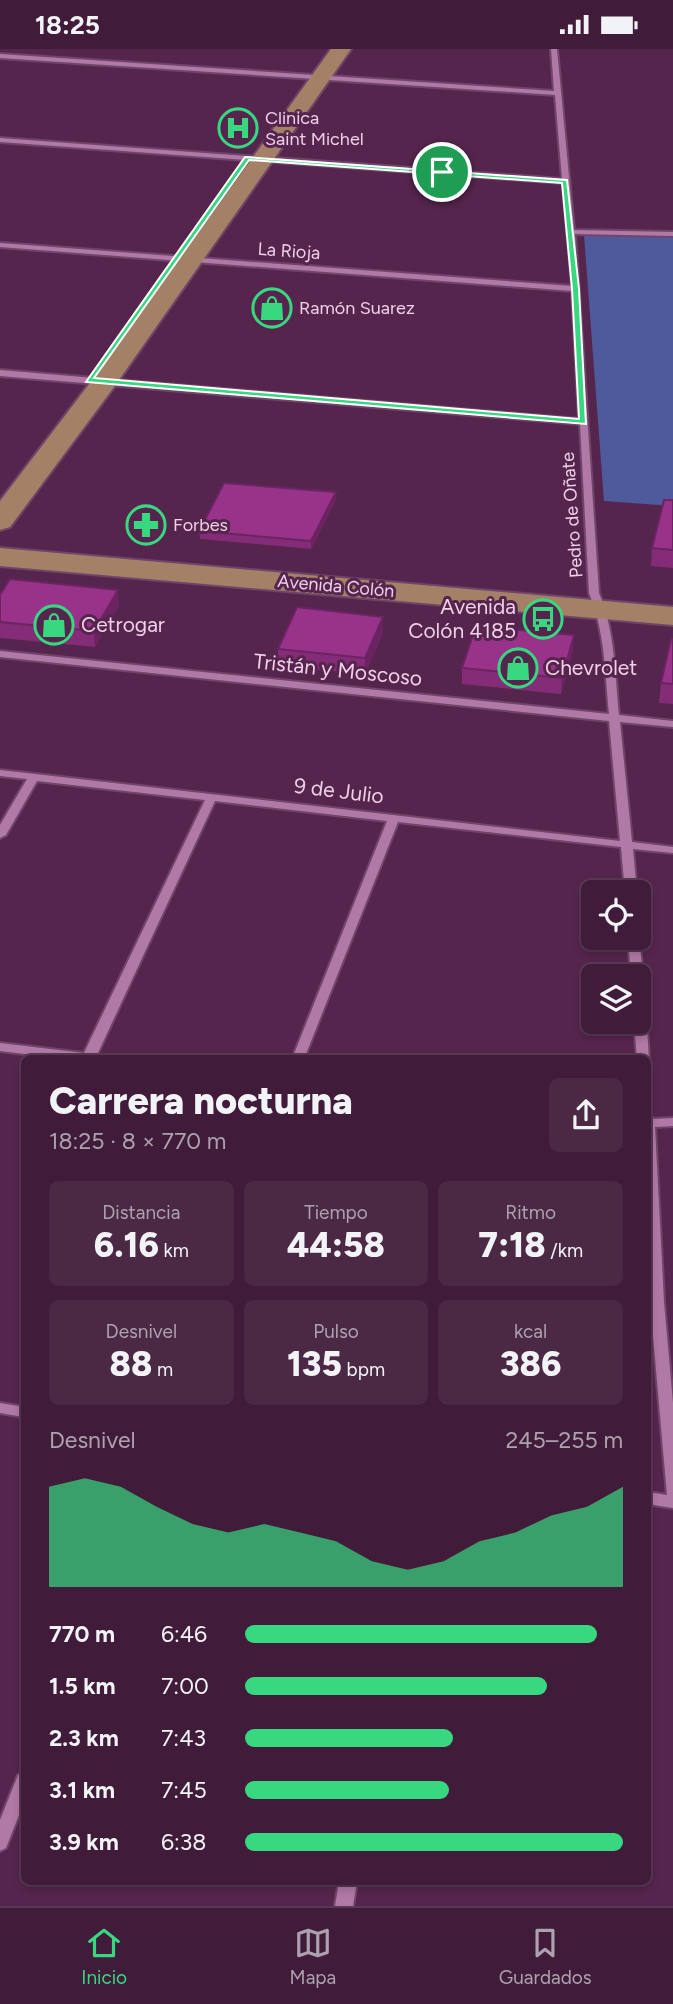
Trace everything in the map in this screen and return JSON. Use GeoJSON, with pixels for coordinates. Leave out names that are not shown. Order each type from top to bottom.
{"type":"FeatureCollection","features":[{"type":"Feature","properties":{"kind":"main road"},"geometry":{"type":"LineString","coordinates":[[313,78],[325,49]]}},
{"type":"Feature","properties":{"kind":"main road"},"geometry":{"type":"LineString","coordinates":[[1,527],[97,381],[182,259],[313,78],[341,49]]}},
{"type":"Feature","properties":{"kind":"main road","name":"Avenida Colón"},"geometry":{"type":"LineString","coordinates":[[1,527],[598,601],[673,616]]}},
{"type":"Feature","properties":{"kind":"main road","name":"Avenida Colón"},"geometry":{"type":"LineString","coordinates":[[0,557],[598,601],[673,600]]}},
{"type":"Feature","properties":{"kind":"street","name":"Pedro de Oñate"},"geometry":{"type":"LineString","coordinates":[[554,49],[576,289],[583,422],[598,601],[616,719],[630,880]]}},
{"type":"Feature","properties":{"kind":"street"},"geometry":{"type":"LineString","coordinates":[[0,57],[557,93]]}},
{"type":"Feature","properties":{"kind":"street"},"geometry":{"type":"LineString","coordinates":[[0,140],[565,181]]}},
{"type":"Feature","properties":{"kind":"street"},"geometry":{"type":"LineString","coordinates":[[570,232],[673,234]]}},
{"type":"Feature","properties":{"kind":"street","name":"La Rioja"},"geometry":{"type":"LineString","coordinates":[[0,245],[576,289]]}},
{"type":"Feature","properties":{"kind":"street"},"geometry":{"type":"LineString","coordinates":[[0,373],[583,422]]}},
{"type":"Feature","properties":{"kind":"street","name":"Tristán y Moscoso"},"geometry":{"type":"LineString","coordinates":[[0,654],[673,724]]}},
{"type":"Feature","properties":{"kind":"street","name":"9 de Julio"},"geometry":{"type":"LineString","coordinates":[[0,773],[673,850]]}},
{"type":"Feature","properties":{"kind":"street"},"geometry":{"type":"LineString","coordinates":[[0,835],[34,776]]}},
{"type":"Feature","properties":{"kind":"street"},"geometry":{"type":"LineString","coordinates":[[96,1055],[212,796]]}},
{"type":"Feature","properties":{"kind":"street"},"geometry":{"type":"LineString","coordinates":[[300,1055],[394,817]]}},
{"type":"Feature","properties":{"kind":"street"},"geometry":{"type":"LineString","coordinates":[[641,1034],[643,1055]]}},
{"type":"Feature","properties":{"kind":"street"},"geometry":{"type":"LineString","coordinates":[[0,1047],[69,1055]]}},
{"type":"Feature","properties":{"kind":"street"},"geometry":{"type":"LineString","coordinates":[[651,1122],[673,1122]]}},
{"type":"Feature","properties":{"kind":"street"},"geometry":{"type":"LineString","coordinates":[[651,1182],[657,1302],[673,1492]]}},
{"type":"Feature","properties":{"kind":"street"},"geometry":{"type":"LineString","coordinates":[[0,1408],[21,1412]]}},
{"type":"Feature","properties":{"kind":"street"},"geometry":{"type":"LineString","coordinates":[[651,1498],[673,1502]]}},
{"type":"Feature","properties":{"kind":"street"},"geometry":{"type":"LineString","coordinates":[[0,1843],[21,1788]]}},
{"type":"Feature","properties":{"kind":"street"},"geometry":{"type":"LineString","coordinates":[[344,1906],[347,1885]]}},
{"type":"Feature","properties":{"kind":"shaded area"},"geometry":{"type":"Polygon","coordinates":[[[584,235],[673,237],[673,506],[604,501],[584,235]]]}},
{"type":"Feature","properties":{"kind":"building"},"geometry":{"type":"Polygon","coordinates":[[[224,483],[336,492],[311,541],[199,531],[224,483]]]}},
{"type":"Feature","properties":{"kind":"building"},"geometry":{"type":"Polygon","coordinates":[[[664,500],[673,500],[673,550],[652,548],[664,500]]]}},
{"type":"Feature","properties":{"kind":"building"},"geometry":{"type":"Polygon","coordinates":[[[10,579],[118,590],[94,631],[0,622],[0,595],[10,579]]]}},
{"type":"Feature","properties":{"kind":"building"},"geometry":{"type":"Polygon","coordinates":[[[297,607],[383,617],[365,658],[278,649],[297,607]]]}},
{"type":"Feature","properties":{"kind":"building","name":"Chevrolet"},"geometry":{"type":"Polygon","coordinates":[[[476,626],[574,635],[562,678],[462,668],[476,626]]]}},
{"type":"Feature","properties":{"kind":"building"},"geometry":{"type":"Polygon","coordinates":[[[671,639],[673,684],[661,683],[671,639]]]}},
{"type":"Feature","properties":{"kind":"place","name":"Clinica Saint Michel"},"geometry":{"type":"Point","coordinates":[238,128]}},
{"type":"Feature","properties":{"kind":"place","name":"Ramón Suarez"},"geometry":{"type":"Point","coordinates":[272,308]}},
{"type":"Feature","properties":{"kind":"place","name":"Forbes"},"geometry":{"type":"Point","coordinates":[146,525]}},
{"type":"Feature","properties":{"kind":"place","name":"Avenida Colón 4185"},"geometry":{"type":"Point","coordinates":[543,619]}},
{"type":"Feature","properties":{"kind":"place","name":"Cetrogar"},"geometry":{"type":"Point","coordinates":[54,625]}},
{"type":"Feature","properties":{"kind":"place","name":"Chevrolet"},"geometry":{"type":"Point","coordinates":[518,668]}},
{"type":"Feature","properties":{"kind":"route"},"geometry":{"type":"LineString","coordinates":[[247,158],[442,172],[565,181],[576,289],[583,422],[89,380],[247,158]]}}]}
